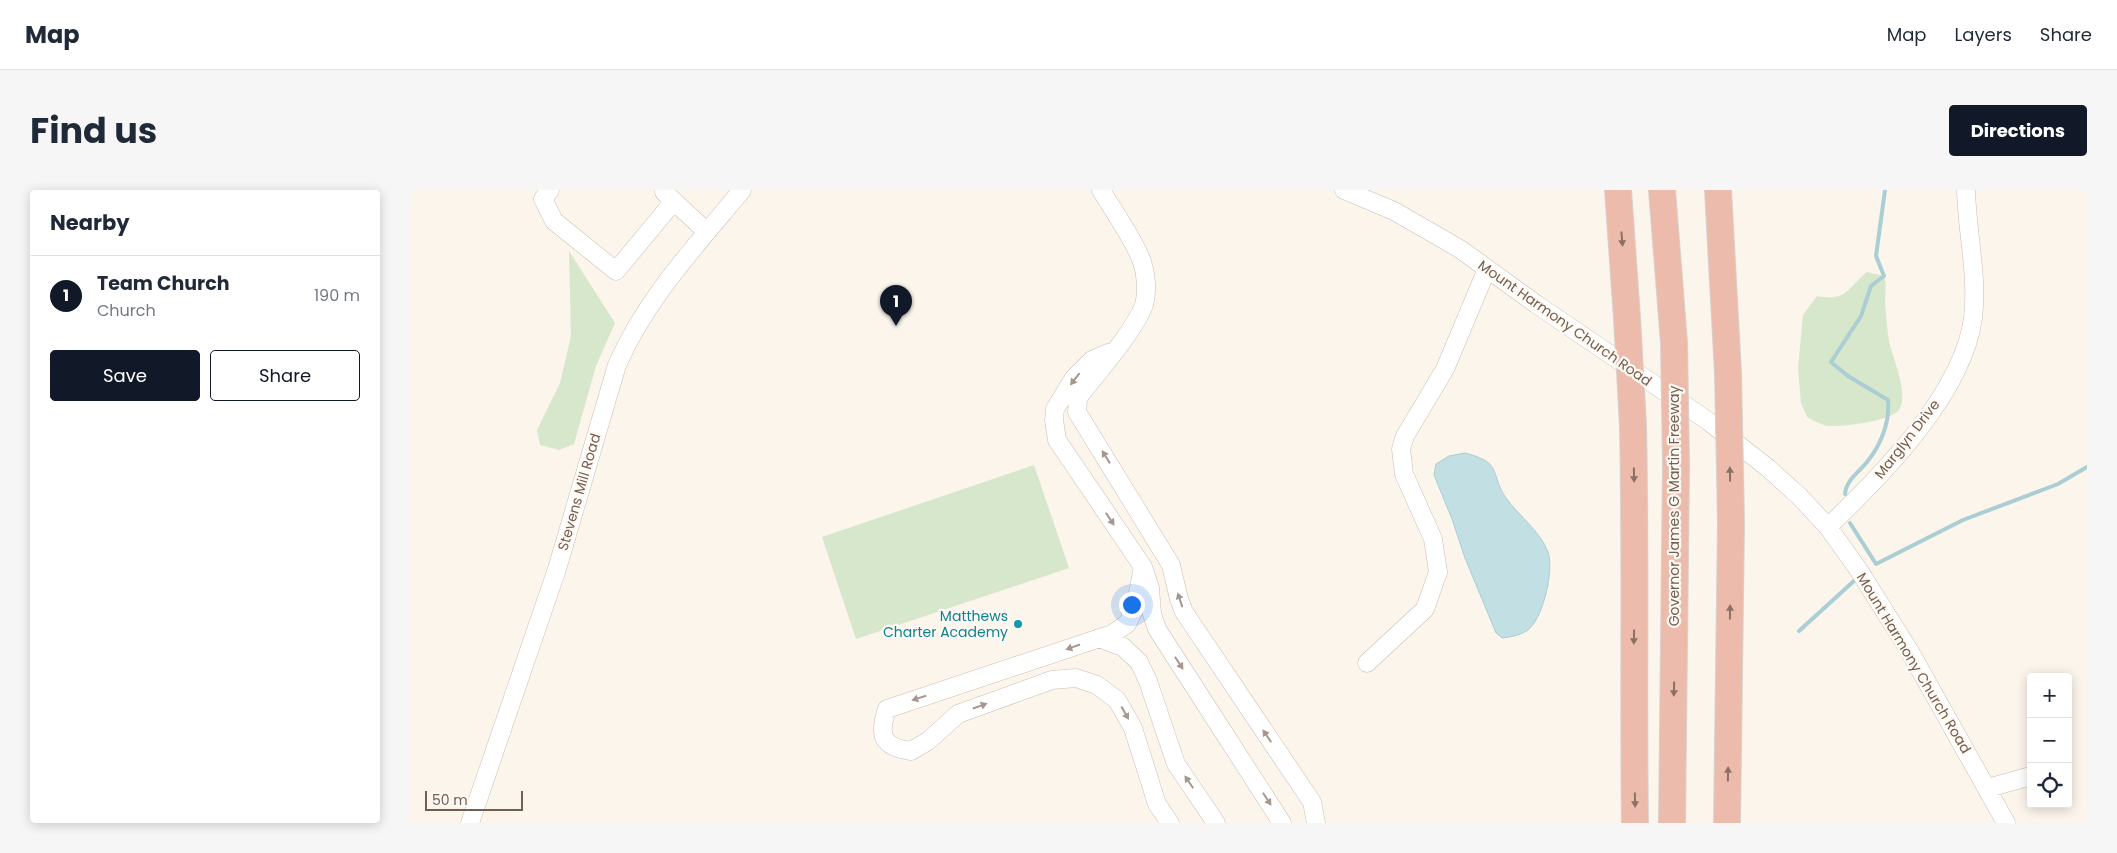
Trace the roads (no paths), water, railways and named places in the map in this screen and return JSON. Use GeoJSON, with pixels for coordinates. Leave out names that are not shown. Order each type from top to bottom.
{"type":"FeatureCollection","features":[{"type":"Feature","properties":{"kind":"highway"},"geometry":{"type":"LineString","coordinates":[[1618,190],[1633,426],[1635,517],[1633,674],[1635,823]]}},
{"type":"Feature","properties":{"kind":"highway","name":"Governor James G Martin Freeway"},"geometry":{"type":"LineString","coordinates":[[1662,190],[1674,343],[1676,465],[1672,823]]}},
{"type":"Feature","properties":{"kind":"highway"},"geometry":{"type":"LineString","coordinates":[[1668,190],[1671,303]]}},
{"type":"Feature","properties":{"kind":"highway"},"geometry":{"type":"LineString","coordinates":[[1712,190],[1726,314]]}},
{"type":"Feature","properties":{"kind":"highway"},"geometry":{"type":"LineString","coordinates":[[1718,190],[1726,314],[1731,523],[1727,823]]}},
{"type":"Feature","properties":{"kind":"street"},"geometry":{"type":"LineString","coordinates":[[550,190],[543,199],[554,221],[616,271],[666,193],[707,232]]}},
{"type":"Feature","properties":{"kind":"street","name":"Stevens Mill Road"},"geometry":{"type":"LineString","coordinates":[[470,823],[560,559],[617,365],[642,315],[656,295],[742,190]]}},
{"type":"Feature","properties":{"kind":"street"},"geometry":{"type":"LineString","coordinates":[[1101,190],[1134,245],[1144,270],[1146,288],[1144,304],[1131,328],[1078,398],[1077,412],[1171,565],[1179,600],[1184,612],[1312,802],[1316,823]]}},
{"type":"Feature","properties":{"kind":"street","name":"Mount Harmony Church Road"},"geometry":{"type":"LineString","coordinates":[[1344,190],[1394,211],[1418,224],[1487,269],[1708,422],[1768,468],[1800,496],[1828,527],[1858,569],[1909,650],[2006,823]]}},
{"type":"Feature","properties":{"kind":"street","name":"Marglyn Drive"},"geometry":{"type":"LineString","coordinates":[[1828,527],[1860,496],[1906,446],[1940,397],[1964,350],[1971,332],[1974,298],[1966,190]]}},
{"type":"Feature","properties":{"kind":"street"},"geometry":{"type":"LineString","coordinates":[[1367,663],[1425,609],[1438,572],[1433,539],[1404,474],[1401,449],[1405,436],[1445,369],[1487,269]]}},
{"type":"Feature","properties":{"kind":"street"},"geometry":{"type":"LineString","coordinates":[[1114,351],[1092,360],[1074,378],[1055,410],[1054,420],[1058,440],[1143,567],[1150,588],[1152,614],[1157,629],[1282,823]]}},
{"type":"Feature","properties":{"kind":"street"},"geometry":{"type":"LineString","coordinates":[[1143,567],[1135,608],[1127,624],[1112,634],[887,709],[882,725],[884,738],[888,745],[912,752],[958,714],[1052,680],[1076,678],[1097,685],[1117,700],[1133,728],[1158,804],[1170,823]]}},
{"type":"Feature","properties":{"kind":"street"},"geometry":{"type":"LineString","coordinates":[[1099,638],[1123,647],[1139,662],[1148,681],[1176,764],[1216,823]]}},
{"type":"Feature","properties":{"kind":"street"},"geometry":{"type":"LineString","coordinates":[[1988,788],[2027,777]]}},
{"type":"Feature","properties":{"kind":"water"},"geometry":{"type":"Polygon","coordinates":[[[1465,453],[1491,465],[1506,498],[1535,531],[1548,552],[1550,560],[1549,580],[1540,613],[1530,628],[1517,635],[1502,638],[1496,633],[1434,475],[1436,464],[1449,456],[1465,453]]]}},
{"type":"Feature","properties":{"kind":"waterway"},"geometry":{"type":"LineString","coordinates":[[1845,494],[1850,480],[1867,462],[1876,448],[1884,433],[1888,417],[1888,400],[1848,376],[1831,362],[1861,316],[1871,286],[1884,276],[1876,256],[1885,190]]}},
{"type":"Feature","properties":{"kind":"waterway"},"geometry":{"type":"LineString","coordinates":[[1850,523],[1876,564],[1963,520],[2058,484],[2087,467]]}},
{"type":"Feature","properties":{"kind":"waterway"},"geometry":{"type":"LineString","coordinates":[[1799,631],[1855,580]]}},
{"type":"Feature","properties":{"kind":"place","name":"Team Church"},"geometry":{"type":"Point","coordinates":[896,326]}},
{"type":"Feature","properties":{"kind":"place","name":"Matthews Charter Academy"},"geometry":{"type":"Point","coordinates":[1018,624]}}]}
